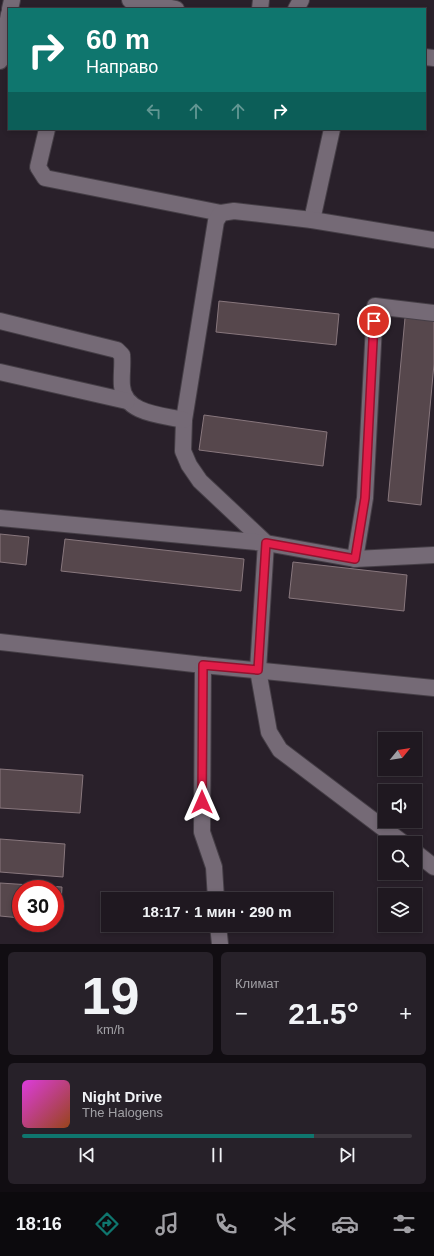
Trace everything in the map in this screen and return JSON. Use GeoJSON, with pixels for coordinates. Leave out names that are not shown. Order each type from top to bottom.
{"type":"FeatureCollection","features":[{"type":"Feature","properties":{"kind":"street"},"geometry":{"type":"LineString","coordinates":[[130,0],[171,8]]}},
{"type":"Feature","properties":{"kind":"street"},"geometry":{"type":"LineString","coordinates":[[0,61],[8,19]]}},
{"type":"Feature","properties":{"kind":"street"},"geometry":{"type":"LineString","coordinates":[[47,130],[38,167],[45,178],[221,213],[234,211],[312,220],[434,240]]}},
{"type":"Feature","properties":{"kind":"street"},"geometry":{"type":"LineString","coordinates":[[312,220],[332,130]]}},
{"type":"Feature","properties":{"kind":"street"},"geometry":{"type":"LineString","coordinates":[[221,213],[216,221],[184,420],[182,451],[200,481],[266,543]]}},
{"type":"Feature","properties":{"kind":"street"},"geometry":{"type":"LineString","coordinates":[[355,559],[365,498],[375,306],[434,313]]}},
{"type":"Feature","properties":{"kind":"street"},"geometry":{"type":"LineString","coordinates":[[0,321],[117,350],[122,355],[122,388],[127,401],[137,410],[184,420]]}},
{"type":"Feature","properties":{"kind":"street"},"geometry":{"type":"LineString","coordinates":[[0,372],[127,401]]}},
{"type":"Feature","properties":{"kind":"street"},"geometry":{"type":"LineString","coordinates":[[0,518],[266,543],[355,559],[434,556]]}},
{"type":"Feature","properties":{"kind":"street"},"geometry":{"type":"LineString","coordinates":[[266,543],[258,670],[269,732],[280,750],[394,836]]}},
{"type":"Feature","properties":{"kind":"street"},"geometry":{"type":"LineString","coordinates":[[0,642],[203,665],[434,688]]}},
{"type":"Feature","properties":{"kind":"street"},"geometry":{"type":"LineString","coordinates":[[203,665],[202,832],[214,867],[216,892]]}},
{"type":"Feature","properties":{"kind":"street"},"geometry":{"type":"LineString","coordinates":[[422,857],[434,866]]}},
{"type":"Feature","properties":{"kind":"street"},"geometry":{"type":"LineString","coordinates":[[219,932],[220,944]]}},
{"type":"Feature","properties":{"kind":"building"},"geometry":{"type":"Polygon","coordinates":[[[219,301],[339,314],[336,345],[216,332],[219,301]]]}},
{"type":"Feature","properties":{"kind":"building"},"geometry":{"type":"Polygon","coordinates":[[[405,318],[434,320],[434,364],[421,505],[388,501],[405,318]]]}},
{"type":"Feature","properties":{"kind":"building"},"geometry":{"type":"Polygon","coordinates":[[[204,415],[327,432],[323,466],[199,450],[204,415]]]}},
{"type":"Feature","properties":{"kind":"building"},"geometry":{"type":"Polygon","coordinates":[[[0,534],[29,537],[26,565],[0,562],[0,534]]]}},
{"type":"Feature","properties":{"kind":"building"},"geometry":{"type":"Polygon","coordinates":[[[65,539],[244,559],[241,591],[61,571],[65,539]]]}},
{"type":"Feature","properties":{"kind":"building"},"geometry":{"type":"Polygon","coordinates":[[[293,562],[407,575],[404,611],[289,598],[293,562]]]}},
{"type":"Feature","properties":{"kind":"building"},"geometry":{"type":"Polygon","coordinates":[[[0,769],[83,775],[80,813],[0,808],[0,769]]]}},
{"type":"Feature","properties":{"kind":"building"},"geometry":{"type":"Polygon","coordinates":[[[0,839],[65,844],[63,877],[0,872],[0,839]]]}},
{"type":"Feature","properties":{"kind":"building"},"geometry":{"type":"Polygon","coordinates":[[[0,883],[12,884],[12,917],[0,916],[0,883]]]}},
{"type":"Feature","properties":{"kind":"route"},"geometry":{"type":"LineString","coordinates":[[202,802],[203,665],[258,670],[266,543],[355,559],[365,498],[374,321]]}}]}
